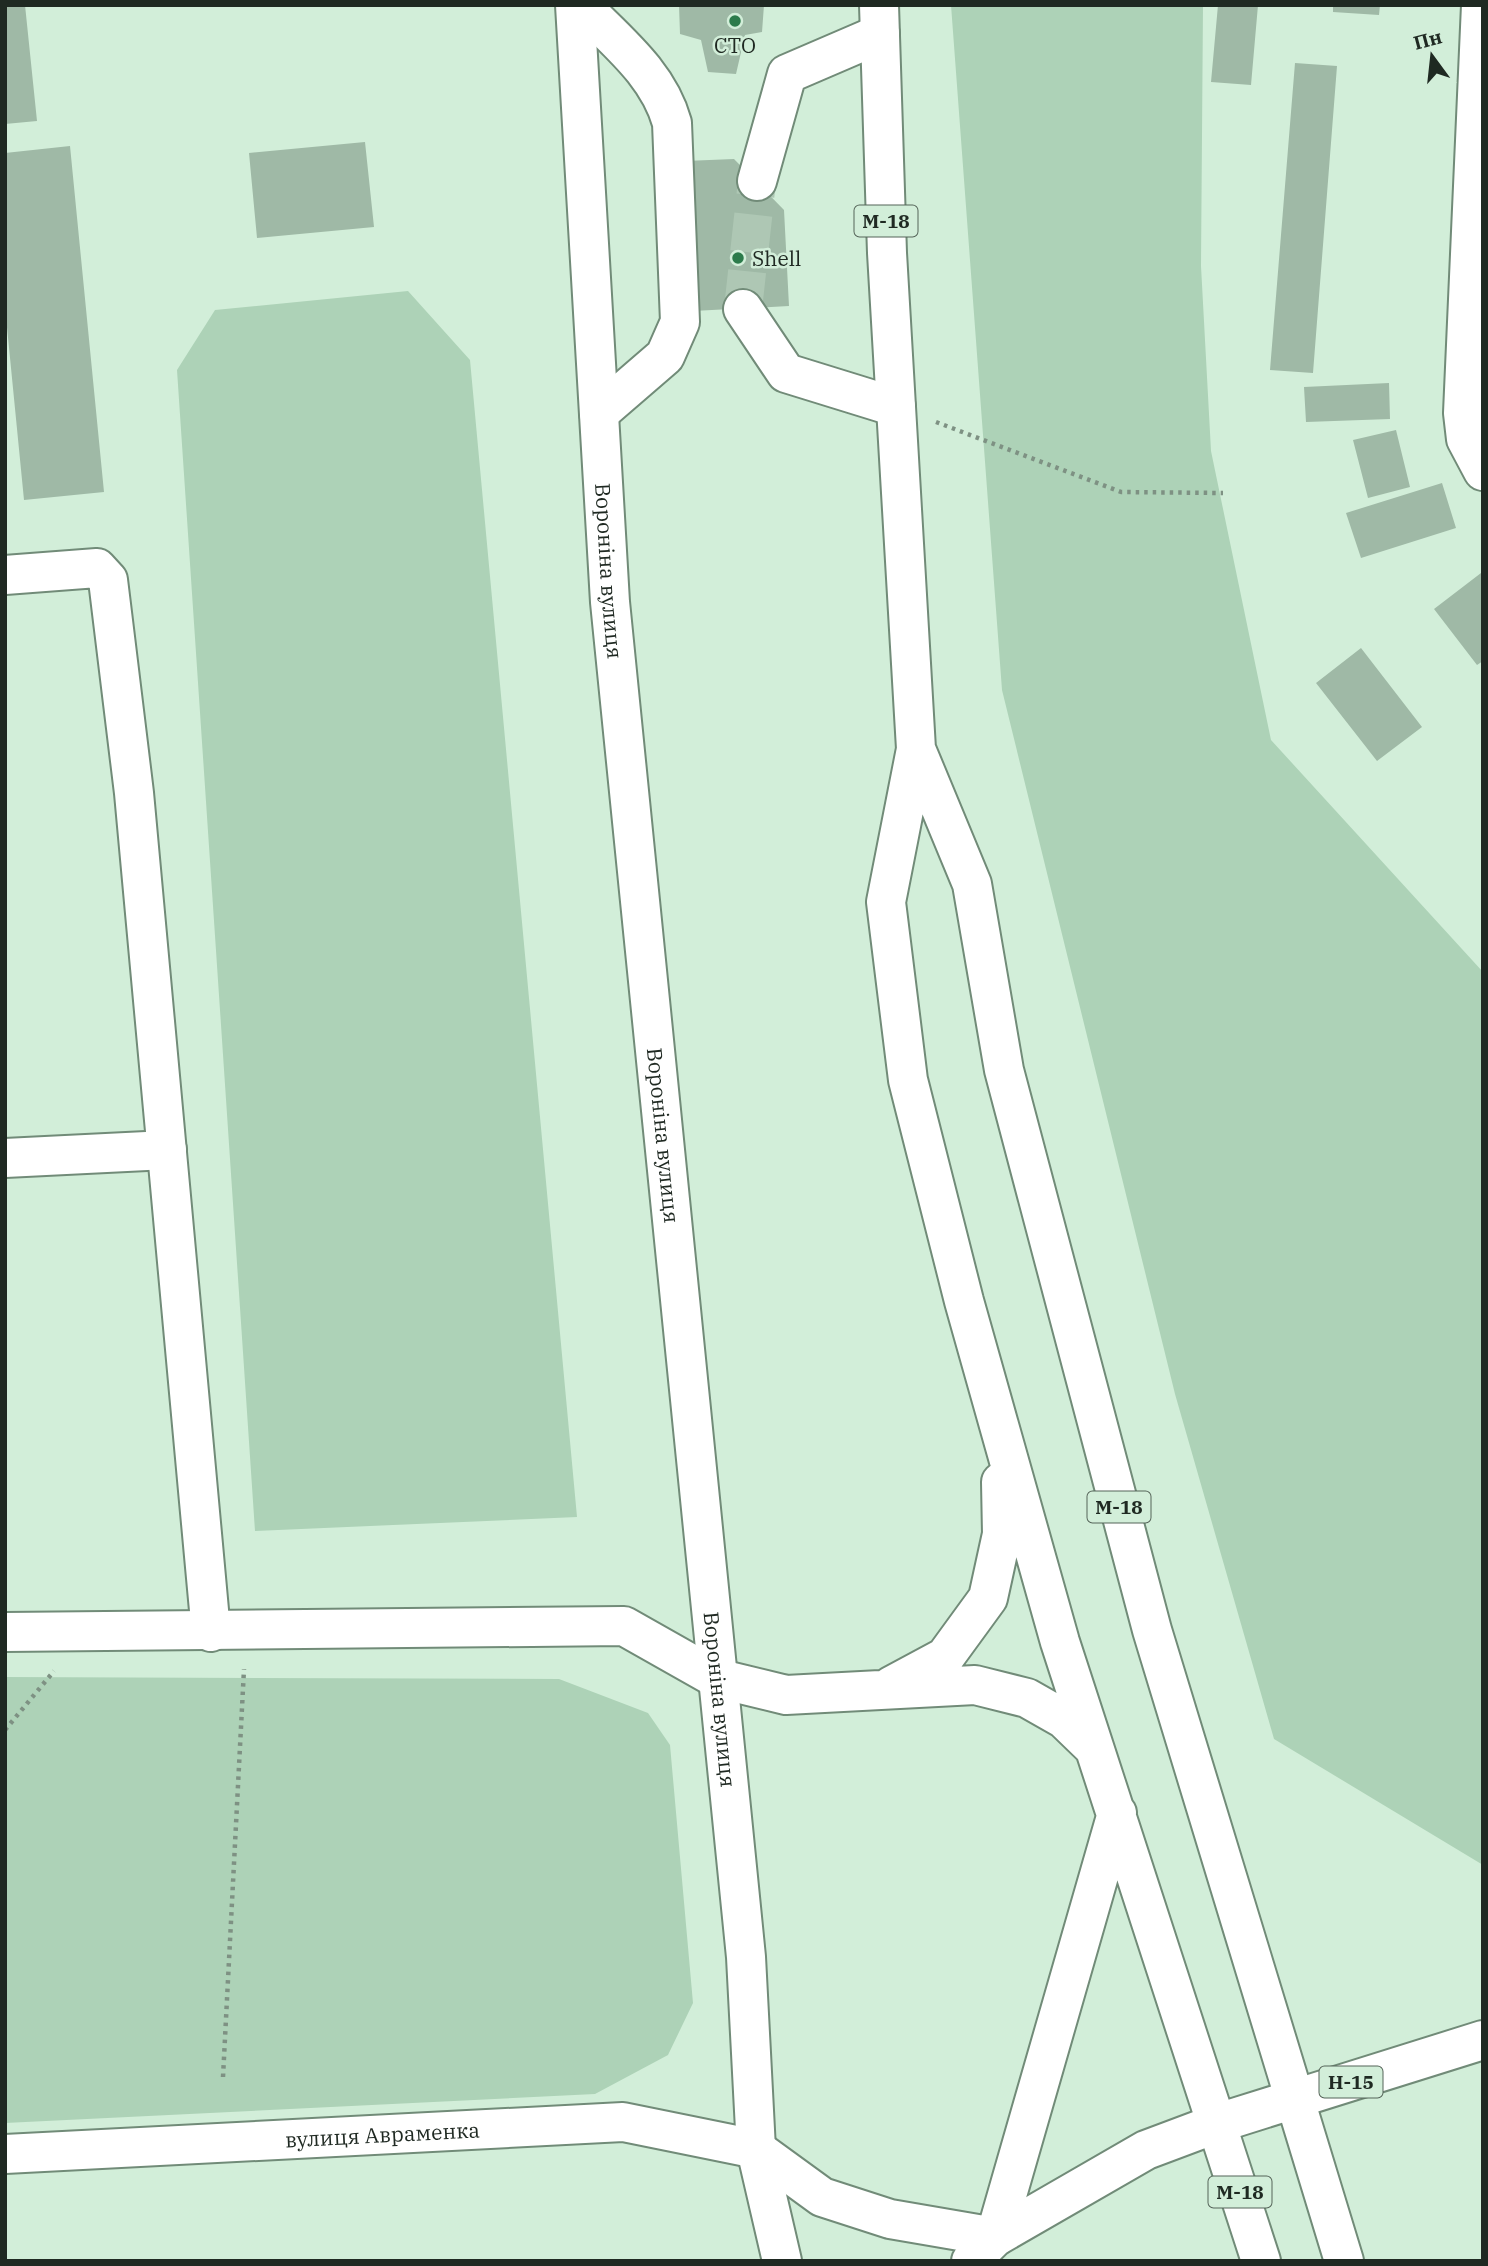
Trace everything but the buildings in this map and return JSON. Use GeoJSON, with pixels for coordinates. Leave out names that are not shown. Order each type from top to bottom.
{"type":"FeatureCollection","features":[{"type":"Feature","properties":{"kind":"main road","name":"Вороніна вулиця"},"geometry":{"type":"LineString","coordinates":[[578,5],[612,616],[716,1678],[746,1957],[757,2149],[782,2261]]}},
{"type":"Feature","properties":{"kind":"main road"},"geometry":{"type":"LineString","coordinates":[[578,5],[655,81],[666,100],[673,136],[680,322],[665,356],[599,413]]}},
{"type":"Feature","properties":{"kind":"main road"},"geometry":{"type":"LineString","coordinates":[[1481,5],[1463,413],[1466,439],[1483,471]]}},
{"type":"Feature","properties":{"kind":"main road"},"geometry":{"type":"LineString","coordinates":[[757,181],[787,74],[880,20]]}},
{"type":"Feature","properties":{"kind":"main road","name":"М-18"},"geometry":{"type":"LineString","coordinates":[[880,20],[896,407],[916,749],[886,902],[908,1080],[964,1301],[1060,1642],[1219,2123],[1261,2261]]}},
{"type":"Feature","properties":{"kind":"main road"},"geometry":{"type":"LineString","coordinates":[[743,309],[786,373],[896,407]]}},
{"type":"Feature","properties":{"kind":"main road"},"geometry":{"type":"LineString","coordinates":[[5,575],[97,568],[108,580],[134,793],[167,1150],[228,1631]]}},
{"type":"Feature","properties":{"kind":"main road","name":"М-18"},"geometry":{"type":"LineString","coordinates":[[916,749],[972,884],[1004,1070],[1152,1630],[1345,2261]]}},
{"type":"Feature","properties":{"kind":"main road"},"geometry":{"type":"LineString","coordinates":[[5,1158],[167,1150]]}},
{"type":"Feature","properties":{"kind":"main road"},"geometry":{"type":"LineString","coordinates":[[880,1692],[944,1657],[988,1598],[1002,1534],[1000,1426]]}},
{"type":"Feature","properties":{"kind":"main road"},"geometry":{"type":"LineString","coordinates":[[5,1632],[624,1626],[716,1678],[786,1695],[975,1685],[1027,1698],[1064,1719],[1094,1748]]}},
{"type":"Feature","properties":{"kind":"main road"},"geometry":{"type":"LineString","coordinates":[[983,2249],[1117,1812]]}},
{"type":"Feature","properties":{"kind":"main road","name":"Н-15"},"geometry":{"type":"LineString","coordinates":[[1219,2123],[1483,2040]]}},
{"type":"Feature","properties":{"kind":"main road","name":"вулиця Авраменка"},"geometry":{"type":"LineString","coordinates":[[5,2154],[622,2122],[757,2149]]}},
{"type":"Feature","properties":{"kind":"main road"},"geometry":{"type":"LineString","coordinates":[[757,2149],[822,2197],[983,2249],[1146,2150],[1219,2123]]}},
{"type":"Feature","properties":{"kind":"path"},"geometry":{"type":"LineString","coordinates":[[896,407],[1121,492],[1223,493]]}},
{"type":"Feature","properties":{"kind":"path"},"geometry":{"type":"LineString","coordinates":[[223,2077],[228,1631]]}},
{"type":"Feature","properties":{"kind":"path"},"geometry":{"type":"LineString","coordinates":[[5,1730],[86,1632]]}},
{"type":"Feature","properties":{"kind":"green space"},"geometry":{"type":"Polygon","coordinates":[[[951,5],[1203,5],[1201,266],[1211,451],[1271,740],[1483,972],[1483,1865],[1274,1739],[1175,1394],[1002,690],[951,5]]]}},
{"type":"Feature","properties":{"kind":"green space"},"geometry":{"type":"Polygon","coordinates":[[[408,291],[470,360],[577,1517],[255,1531],[177,370],[215,310],[408,291]]]}},
{"type":"Feature","properties":{"kind":"green space"},"geometry":{"type":"Polygon","coordinates":[[[5,1677],[559,1679],[648,1713],[670,1745],[693,2003],[668,2055],[595,2094],[5,2123],[5,1677]]]}},
{"type":"Feature","properties":{"kind":"tunnel"},"geometry":{"type":"LineString","coordinates":[[743,309],[757,181]]}},
{"type":"Feature","properties":{"kind":"place","name":"СТО"},"geometry":{"type":"Point","coordinates":[735,21]}},
{"type":"Feature","properties":{"kind":"place","name":"Shell"},"geometry":{"type":"Point","coordinates":[738,258]}}]}
